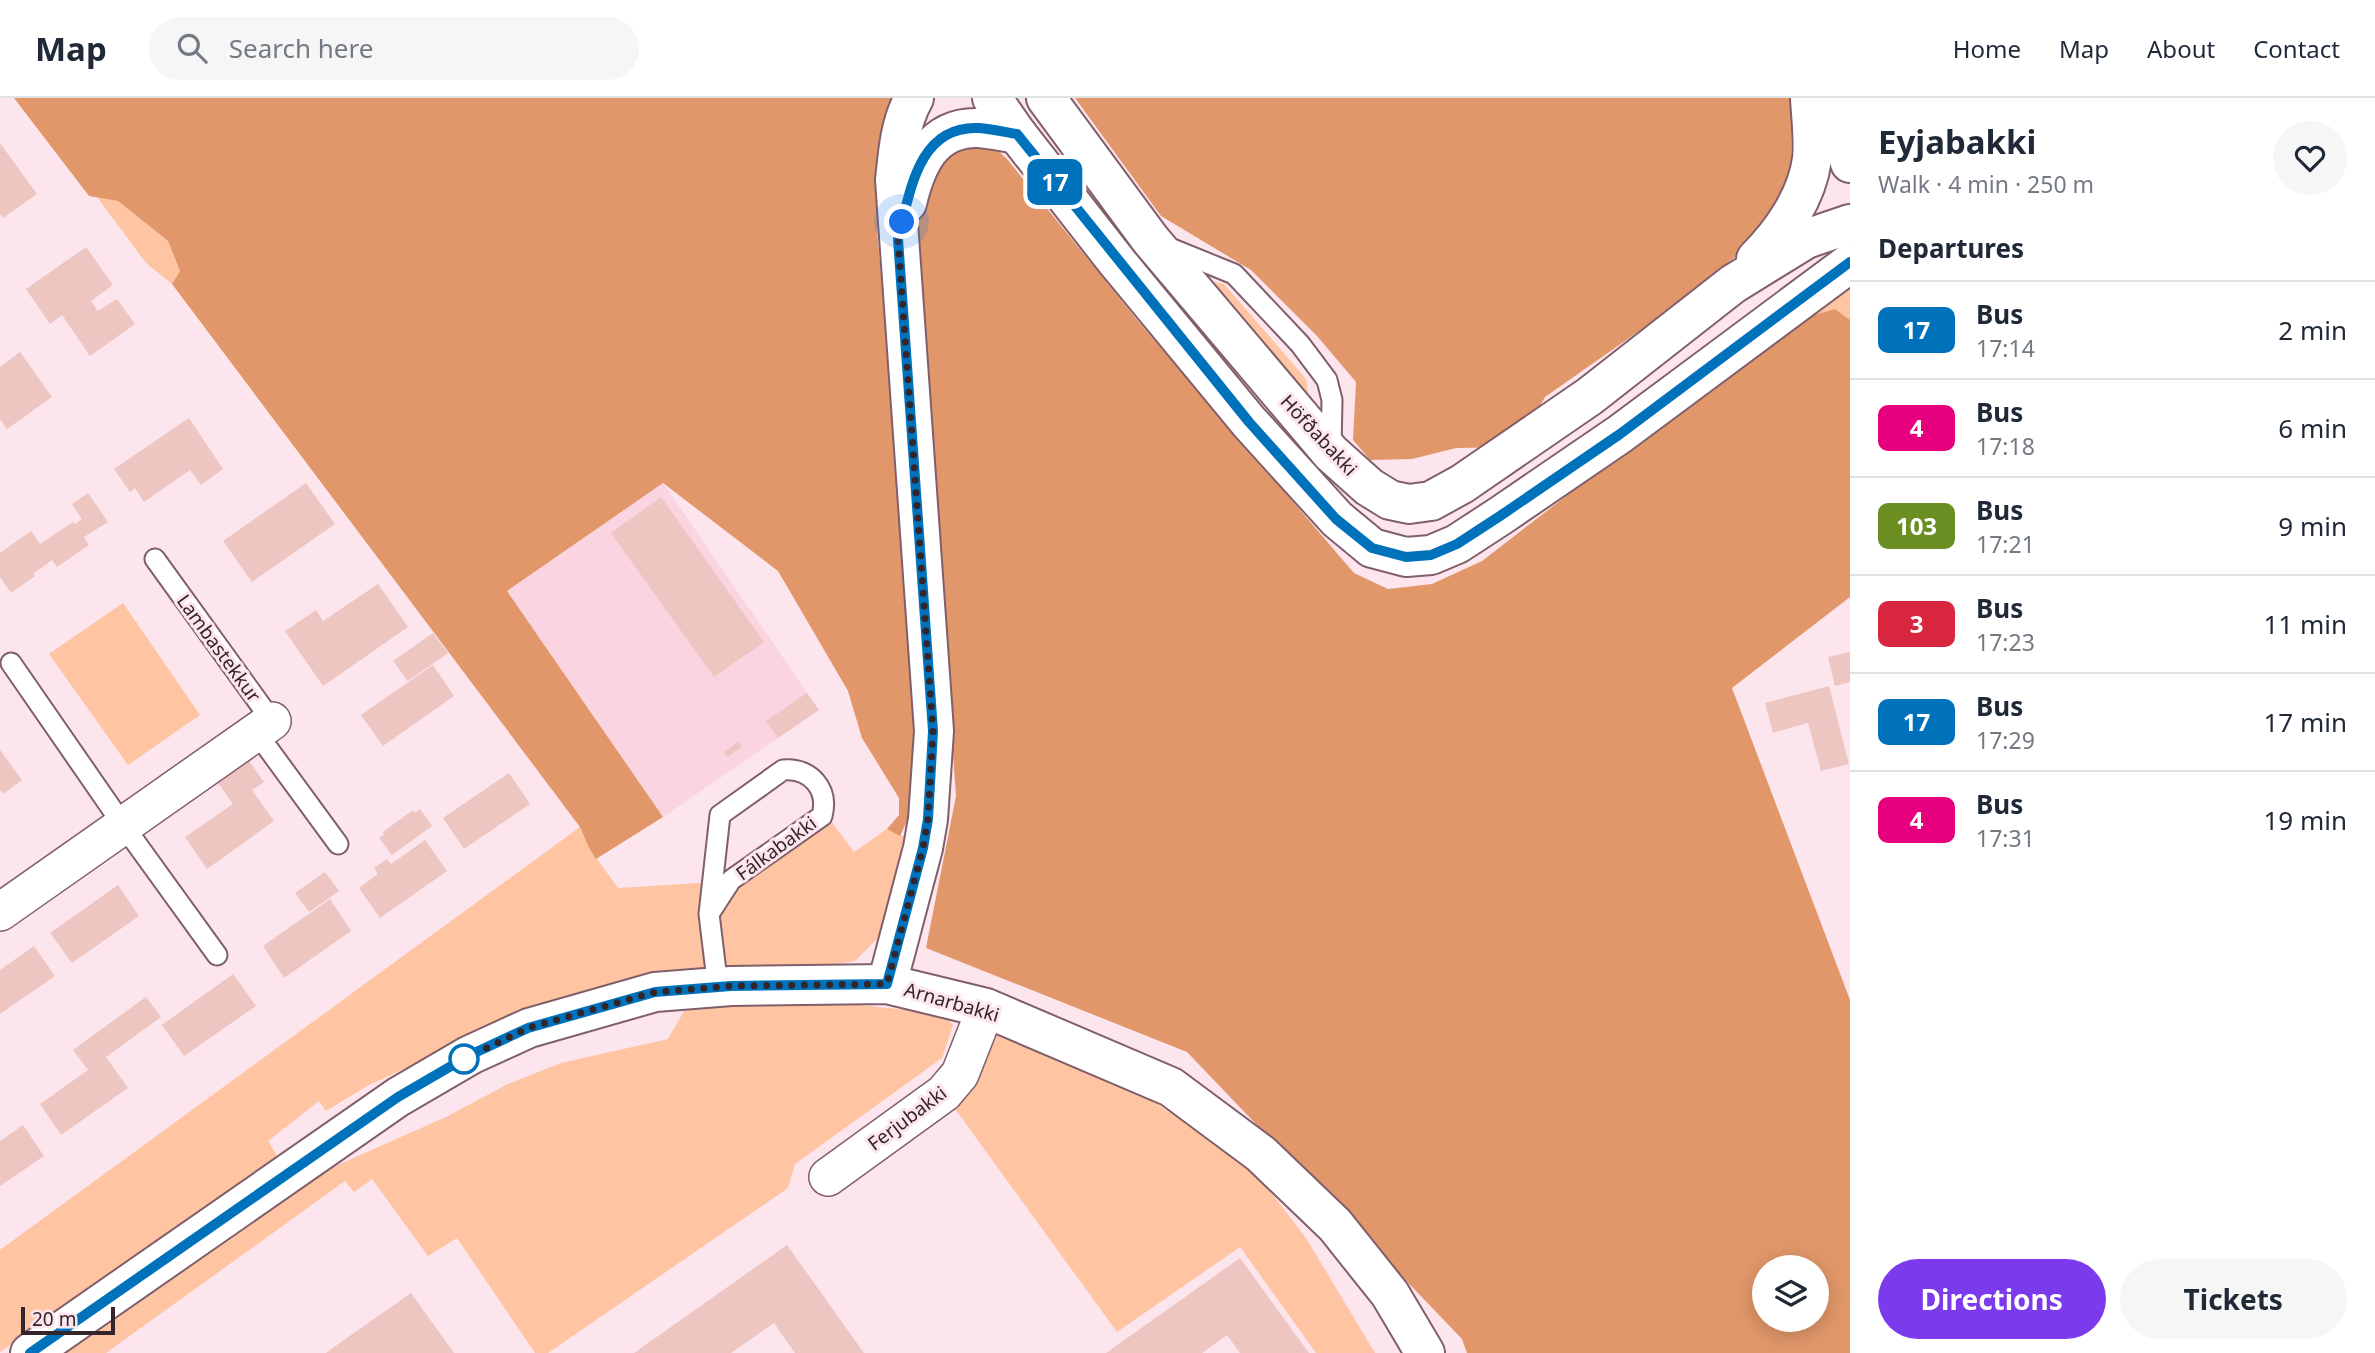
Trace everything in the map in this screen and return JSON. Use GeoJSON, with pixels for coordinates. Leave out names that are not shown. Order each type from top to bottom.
{"type":"FeatureCollection","features":[{"type":"Feature","properties":{"kind":"street"},"geometry":{"type":"LineString","coordinates":[[887,984],[923,848],[928,819],[933,731],[895,180],[907,112],[915,98]]}},
{"type":"Feature","properties":{"kind":"street"},"geometry":{"type":"LineString","coordinates":[[992,98],[1017,134],[1249,422],[1336,519],[1372,548],[1406,557],[1431,555],[1457,544],[1500,516],[1620,434],[1850,262]]}},
{"type":"Feature","properties":{"kind":"street","name":"Höfðabakki"},"geometry":{"type":"LineString","coordinates":[[1046,98],[1150,239],[1331,453],[1368,487],[1390,500],[1409,504],[1431,501],[1462,484],[1590,397],[1733,284],[1807,239],[1850,224]]}},
{"type":"Feature","properties":{"kind":"street"},"geometry":{"type":"LineString","coordinates":[[1733,284],[1776,238],[1804,188],[1811,162],[1813,139],[1810,98]]}},
{"type":"Feature","properties":{"kind":"street"},"geometry":{"type":"LineString","coordinates":[[1834,98],[1837,123],[1850,163]]}},
{"type":"Feature","properties":{"kind":"street"},"geometry":{"type":"LineString","coordinates":[[898,239],[914,175],[925,153],[942,138],[959,130],[978,128],[1017,134]]}},
{"type":"Feature","properties":{"kind":"street","name":"Lambastekkur"},"geometry":{"type":"LineString","coordinates":[[0,912],[264,727]]}},
{"type":"Feature","properties":{"kind":"street","name":"Arnarbakki"},"geometry":{"type":"LineString","coordinates":[[30,1353],[398,1097],[470,1055],[528,1028],[655,992],[887,984],[986,1008],[1171,1087],[1261,1154],[1335,1225],[1390,1294],[1425,1353]]}},
{"type":"Feature","properties":{"kind":"street","name":"Ferjubakki"},"geometry":{"type":"LineString","coordinates":[[828,1177],[944,1093],[960,1074],[986,1008]]}},
{"type":"Feature","properties":{"kind":"lane","name":"Lambastekkur"},"geometry":{"type":"LineString","coordinates":[[155,559],[338,844]]}},
{"type":"Feature","properties":{"kind":"lane"},"geometry":{"type":"LineString","coordinates":[[11,663],[217,955]]}},
{"type":"Feature","properties":{"kind":"lane","name":"Fálkabakki"},"geometry":{"type":"LineString","coordinates":[[709,914],[732,880],[822,816],[824,798],[809,775],[783,770],[720,815],[709,914],[718,988]]}},
{"type":"Feature","properties":{"kind":"shaded area"},"geometry":{"type":"Polygon","coordinates":[[[14,98],[898,98],[881,134],[877,231],[923,730],[915,804],[900,836],[887,829],[899,815],[899,798],[862,738],[848,691],[778,571],[663,483],[507,591],[663,817],[596,859],[580,827],[172,284],[180,271],[168,241],[118,201],[89,196],[14,98]]]}},
{"type":"Feature","properties":{"kind":"shaded area"},"geometry":{"type":"Polygon","coordinates":[[[1075,98],[1790,98],[1791,179],[1757,239],[1672,308],[1545,397],[1516,447],[1456,448],[1412,459],[1370,460],[1353,440],[1356,382],[1317,336],[1251,270],[1161,216],[1075,98]]]}},
{"type":"Feature","properties":{"kind":"shaded area"},"geometry":{"type":"Polygon","coordinates":[[[967,144],[992,145],[1007,159],[1138,321],[1354,573],[1388,589],[1432,584],[1482,561],[1793,321],[1835,309],[1850,320],[1850,597],[1732,688],[1850,1000],[1850,1353],[1467,1353],[1462,1339],[1187,1052],[926,948],[956,796],[917,218],[941,158],[967,144]]]}},
{"type":"Feature","properties":{"kind":"shaded area"},"geometry":{"type":"Polygon","coordinates":[[[97,197],[118,201],[168,241],[180,271],[172,284],[146,263],[97,197]]]}},
{"type":"Feature","properties":{"kind":"shaded area"},"geometry":{"type":"Polygon","coordinates":[[[1211,281],[1224,284],[1306,379],[1309,399],[1211,281]]]}},
{"type":"Feature","properties":{"kind":"shaded area"},"geometry":{"type":"Polygon","coordinates":[[[1850,282],[1850,320],[1835,309],[1793,321],[1850,282]]]}},
{"type":"Feature","properties":{"kind":"shaded area"},"geometry":{"type":"Polygon","coordinates":[[[663,483],[819,710],[663,817],[507,591],[663,483]]]}},
{"type":"Feature","properties":{"kind":"shaded area"},"geometry":{"type":"Polygon","coordinates":[[[123,603],[200,715],[128,765],[49,654],[123,603]]]}},
{"type":"Feature","properties":{"kind":"shaded area"},"geometry":{"type":"Polygon","coordinates":[[[831,821],[854,852],[887,829],[908,838],[898,892],[877,939],[855,961],[811,968],[741,965],[676,979],[579,993],[367,1086],[326,1111],[319,1101],[268,1141],[277,1156],[0,1352],[0,1250],[580,827],[589,848],[618,888],[748,880],[831,821]]]}},
{"type":"Feature","properties":{"kind":"shaded area"},"geometry":{"type":"Polygon","coordinates":[[[775,996],[944,1014],[953,1025],[942,1058],[795,1164],[788,1188],[548,1353],[535,1353],[457,1238],[428,1256],[372,1179],[354,1192],[345,1181],[106,1353],[59,1353],[322,1172],[446,1117],[508,1084],[561,1063],[668,1039],[684,1011],[775,996]]]}},
{"type":"Feature","properties":{"kind":"shaded area"},"geometry":{"type":"Polygon","coordinates":[[[995,1028],[1126,1083],[1253,1169],[1306,1238],[1375,1353],[1316,1353],[1240,1247],[1117,1332],[950,1102],[995,1028]]]}},
{"type":"Feature","properties":{"kind":"building"},"geometry":{"type":"Polygon","coordinates":[[[0,143],[37,194],[3,218],[0,214],[0,143]]]}},
{"type":"Feature","properties":{"kind":"building"},"geometry":{"type":"Polygon","coordinates":[[[86,247],[113,285],[91,301],[98,311],[117,299],[135,324],[90,356],[62,315],[50,324],[26,289],[86,247]]]}},
{"type":"Feature","properties":{"kind":"building"},"geometry":{"type":"Polygon","coordinates":[[[20,352],[52,397],[7,429],[0,419],[0,367],[20,352]]]}},
{"type":"Feature","properties":{"kind":"building"},"geometry":{"type":"Polygon","coordinates":[[[189,418],[223,469],[201,485],[190,470],[144,502],[135,488],[130,492],[114,469],[189,418]]]}},
{"type":"Feature","properties":{"kind":"building"},"geometry":{"type":"Polygon","coordinates":[[[306,483],[335,524],[252,582],[223,541],[306,483]]]}},
{"type":"Feature","properties":{"kind":"building"},"geometry":{"type":"Polygon","coordinates":[[[88,493],[108,522],[84,537],[89,545],[57,567],[52,560],[11,593],[0,577],[0,553],[31,531],[40,544],[73,522],[75,524],[82,519],[72,504],[88,493]]]}},
{"type":"Feature","properties":{"kind":"building"},"geometry":{"type":"Polygon","coordinates":[[[661,497],[764,642],[714,677],[611,533],[661,497]]]}},
{"type":"Feature","properties":{"kind":"building"},"geometry":{"type":"Polygon","coordinates":[[[378,584],[408,627],[323,686],[285,631],[316,610],[323,621],[378,584]]]}},
{"type":"Feature","properties":{"kind":"building"},"geometry":{"type":"Polygon","coordinates":[[[433,633],[448,653],[408,681],[393,661],[433,633]]]}},
{"type":"Feature","properties":{"kind":"building"},"geometry":{"type":"Polygon","coordinates":[[[1850,652],[1850,682],[1835,686],[1828,657],[1850,652]]]}},
{"type":"Feature","properties":{"kind":"building"},"geometry":{"type":"Polygon","coordinates":[[[433,665],[454,696],[383,746],[361,715],[433,665]]]}},
{"type":"Feature","properties":{"kind":"building"},"geometry":{"type":"Polygon","coordinates":[[[1829,686],[1849,764],[1821,771],[1808,723],[1773,733],[1765,703],[1829,686]]]}},
{"type":"Feature","properties":{"kind":"building"},"geometry":{"type":"Polygon","coordinates":[[[807,693],[819,710],[778,738],[766,721],[807,693]]]}},
{"type":"Feature","properties":{"kind":"building"},"geometry":{"type":"Polygon","coordinates":[[[738,742],[742,747],[727,757],[724,752],[738,742]]]}},
{"type":"Feature","properties":{"kind":"building"},"geometry":{"type":"Polygon","coordinates":[[[0,750],[22,780],[3,794],[0,790],[0,750]]]}},
{"type":"Feature","properties":{"kind":"building"},"geometry":{"type":"Polygon","coordinates":[[[249,761],[264,782],[252,790],[274,821],[207,869],[185,837],[233,804],[218,783],[249,761]]]}},
{"type":"Feature","properties":{"kind":"building"},"geometry":{"type":"Polygon","coordinates":[[[509,773],[530,804],[464,849],[443,818],[509,773]]]}},
{"type":"Feature","properties":{"kind":"building"},"geometry":{"type":"Polygon","coordinates":[[[420,809],[432,826],[392,855],[379,838],[413,810],[415,813],[420,809]]]}},
{"type":"Feature","properties":{"kind":"building"},"geometry":{"type":"Polygon","coordinates":[[[425,840],[447,871],[380,918],[359,888],[378,874],[374,868],[387,859],[391,864],[425,840]]]}},
{"type":"Feature","properties":{"kind":"building"},"geometry":{"type":"Polygon","coordinates":[[[325,872],[339,891],[309,912],[295,893],[325,872]]]}},
{"type":"Feature","properties":{"kind":"building"},"geometry":{"type":"Polygon","coordinates":[[[118,885],[139,916],[72,963],[50,933],[118,885]]]}},
{"type":"Feature","properties":{"kind":"building"},"geometry":{"type":"Polygon","coordinates":[[[330,899],[351,931],[284,978],[263,946],[330,899]]]}},
{"type":"Feature","properties":{"kind":"building"},"geometry":{"type":"Polygon","coordinates":[[[34,946],[55,976],[0,1014],[0,970],[34,946]]]}},
{"type":"Feature","properties":{"kind":"building"},"geometry":{"type":"Polygon","coordinates":[[[233,974],[256,1006],[184,1056],[162,1025],[233,974]]]}},
{"type":"Feature","properties":{"kind":"building"},"geometry":{"type":"Polygon","coordinates":[[[146,997],[161,1017],[106,1057],[128,1088],[61,1135],[40,1104],[88,1070],[73,1050],[146,997]]]}},
{"type":"Feature","properties":{"kind":"building"},"geometry":{"type":"Polygon","coordinates":[[[23,1125],[44,1156],[0,1186],[0,1141],[23,1125]]]}},
{"type":"Feature","properties":{"kind":"building"},"geometry":{"type":"Polygon","coordinates":[[[787,1245],[864,1353],[795,1353],[774,1323],[731,1353],[634,1353],[787,1245]]]}},
{"type":"Feature","properties":{"kind":"building"},"geometry":{"type":"Polygon","coordinates":[[[1240,1258],[1309,1353],[1240,1353],[1227,1335],[1202,1353],[1106,1353],[1240,1258]]]}},
{"type":"Feature","properties":{"kind":"building"},"geometry":{"type":"Polygon","coordinates":[[[411,1293],[454,1353],[326,1353],[341,1342],[411,1293]]]}},
{"type":"Feature","properties":{"kind":"bus line","name":"17"},"geometry":{"type":"LineString","coordinates":[[30,1353],[398,1097],[470,1055],[528,1028],[655,992],[731,986],[887,984],[923,848],[928,819],[933,731],[898,239],[914,175],[925,153],[942,138],[959,130],[978,128],[1017,134],[1249,422],[1336,519],[1372,548],[1406,557],[1431,555],[1457,544],[1500,516],[1620,434],[1850,262]]}},
{"type":"Feature","properties":{"kind":"route"},"geometry":{"type":"LineString","coordinates":[[464,1059],[528,1028],[655,992],[731,986],[887,984],[923,848],[928,819],[933,731],[898,239],[902,222]]}}]}
